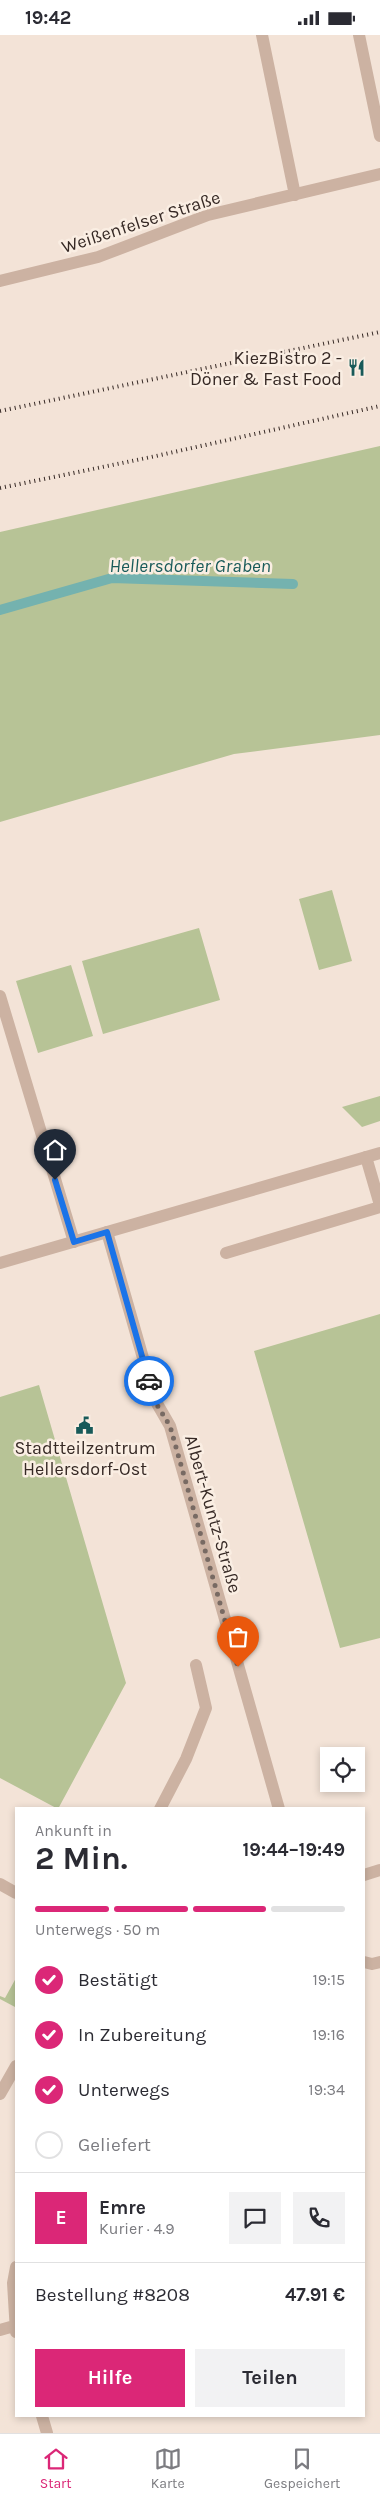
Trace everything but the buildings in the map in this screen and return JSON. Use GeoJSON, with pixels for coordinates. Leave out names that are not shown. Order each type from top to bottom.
{"type":"FeatureCollection","features":[{"type":"Feature","properties":{"kind":"street"},"geometry":{"type":"LineString","coordinates":[[262,35],[295,195]]}},
{"type":"Feature","properties":{"kind":"street"},"geometry":{"type":"LineString","coordinates":[[359,35],[380,136]]}},
{"type":"Feature","properties":{"kind":"street","name":"Weißenfelser Straße"},"geometry":{"type":"LineString","coordinates":[[0,281],[98,257],[208,215],[380,175]]}},
{"type":"Feature","properties":{"kind":"street"},"geometry":{"type":"LineString","coordinates":[[0,996],[74,1242]]}},
{"type":"Feature","properties":{"kind":"street"},"geometry":{"type":"LineString","coordinates":[[0,1263],[380,1153]]}},
{"type":"Feature","properties":{"kind":"street"},"geometry":{"type":"LineString","coordinates":[[226,1253],[380,1206],[366,1157]]}},
{"type":"Feature","properties":{"kind":"street","name":"Albert-Kuntz-Straße"},"geometry":{"type":"LineString","coordinates":[[107,1232],[154,1400],[170,1426],[278,1807]]}},
{"type":"Feature","properties":{"kind":"street"},"geometry":{"type":"LineString","coordinates":[[161,1807],[186,1759],[206,1708],[196,1665]]}},
{"type":"Feature","properties":{"kind":"street"},"geometry":{"type":"LineString","coordinates":[[365,1875],[380,1870]]}},
{"type":"Feature","properties":{"kind":"street"},"geometry":{"type":"LineString","coordinates":[[0,1884],[15,1892]]}},
{"type":"Feature","properties":{"kind":"street"},"geometry":{"type":"LineString","coordinates":[[365,1962],[372,1964],[380,1962]]}},
{"type":"Feature","properties":{"kind":"street"},"geometry":{"type":"LineString","coordinates":[[0,2094],[15,2068]]}},
{"type":"Feature","properties":{"kind":"street"},"geometry":{"type":"LineString","coordinates":[[0,2329],[15,2329],[13,2283],[15,2272]]}},
{"type":"Feature","properties":{"kind":"street"},"geometry":{"type":"LineString","coordinates":[[42,2417],[47,2433]]}},
{"type":"Feature","properties":{"kind":"green space"},"geometry":{"type":"Polygon","coordinates":[[[380,446],[380,735],[234,754],[0,822],[0,532],[380,446]]]}},
{"type":"Feature","properties":{"kind":"green space"},"geometry":{"type":"Polygon","coordinates":[[[332,890],[352,961],[319,970],[299,899],[332,890]]]}},
{"type":"Feature","properties":{"kind":"green space"},"geometry":{"type":"Polygon","coordinates":[[[199,928],[220,1000],[103,1034],[82,961],[199,928]]]}},
{"type":"Feature","properties":{"kind":"green space"},"geometry":{"type":"Polygon","coordinates":[[[71,965],[93,1036],[38,1053],[16,981],[71,965]]]}},
{"type":"Feature","properties":{"kind":"green space"},"geometry":{"type":"Polygon","coordinates":[[[380,1096],[380,1121],[362,1127],[342,1107],[380,1096]]]}},
{"type":"Feature","properties":{"kind":"green space"},"geometry":{"type":"Polygon","coordinates":[[[380,1314],[380,1638],[340,1648],[254,1351],[380,1314]]]}},
{"type":"Feature","properties":{"kind":"green space"},"geometry":{"type":"Polygon","coordinates":[[[39,1385],[126,1683],[59,1807],[54,1807],[0,1778],[0,1397],[39,1385]]]}},
{"type":"Feature","properties":{"kind":"green space"},"geometry":{"type":"Polygon","coordinates":[[[15,1980],[15,2007],[0,1999],[0,1996],[5,1998],[15,1980]]]}},
{"type":"Feature","properties":{"kind":"waterway","name":"Hellersdorfer Graben"},"geometry":{"type":"LineString","coordinates":[[0,610],[112,578],[293,584]]}},
{"type":"Feature","properties":{"kind":"railway"},"geometry":{"type":"LineString","coordinates":[[0,411],[380,332]]}},
{"type":"Feature","properties":{"kind":"railway"},"geometry":{"type":"LineString","coordinates":[[0,488],[156,456],[380,406]]}},
{"type":"Feature","properties":{"kind":"way so far"},"geometry":{"type":"LineString","coordinates":[[149,1381],[154,1400],[170,1426],[238,1667]]}},
{"type":"Feature","properties":{"kind":"place","name":"KiezBistro 2 - Döner & Fast Food"},"geometry":{"type":"Point","coordinates":[356,368]}},
{"type":"Feature","properties":{"kind":"place","name":"Stadtteilzentrum Hellersdorf-Ost"},"geometry":{"type":"Point","coordinates":[85,1425]}},
{"type":"Feature","properties":{"kind":"route"},"geometry":{"type":"LineString","coordinates":[[55,1180],[74,1242],[107,1232],[149,1381]]}}]}
